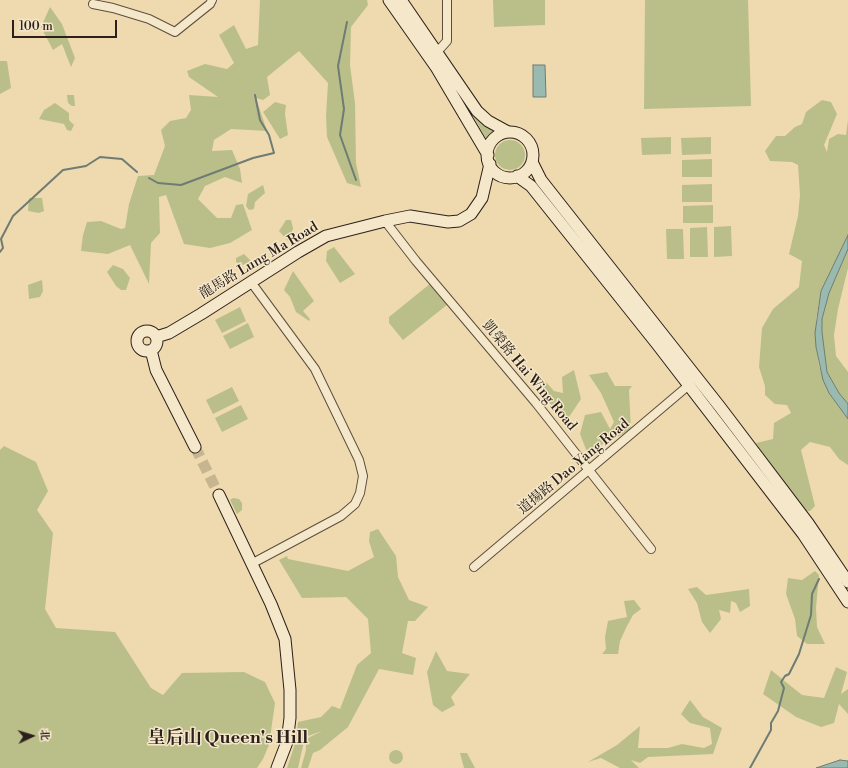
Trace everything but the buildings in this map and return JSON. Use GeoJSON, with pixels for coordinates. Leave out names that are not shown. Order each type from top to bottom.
{"type":"FeatureCollection","features":[{"type":"Feature","properties":{"kind":"main road"},"geometry":{"type":"LineString","coordinates":[[389,0],[436,67],[495,172],[505,177],[517,176],[526,171],[532,162]]}},
{"type":"Feature","properties":{"kind":"main road"},"geometry":{"type":"LineString","coordinates":[[401,0],[438,51],[477,110],[488,121],[508,132],[519,134],[527,139],[532,151],[532,162],[544,184],[785,492],[844,571],[848,582]]}},
{"type":"Feature","properties":{"kind":"main road"},"geometry":{"type":"LineString","coordinates":[[489,159],[493,141],[498,136],[508,132]]}},
{"type":"Feature","properties":{"kind":"main road","name":"龍馬路 Lung Ma Road"},"geometry":{"type":"LineString","coordinates":[[151,350],[145,350],[140,347],[138,339],[141,334],[147,332],[152,333],[156,337],[169,333],[319,240],[338,232],[410,216],[448,222],[459,221],[471,214],[485,190],[489,159]]}},
{"type":"Feature","properties":{"kind":"main road"},"geometry":{"type":"LineString","coordinates":[[517,176],[527,182],[535,191],[689,385],[803,534],[848,602]]}},
{"type":"Feature","properties":{"kind":"main road","name":"龍馬路 Lung Ma Road"},"geometry":{"type":"LineString","coordinates":[[485,190],[505,177]]}},
{"type":"Feature","properties":{"kind":"main road"},"geometry":{"type":"LineString","coordinates":[[156,337],[156,346],[151,350],[156,370],[195,447]]}},
{"type":"Feature","properties":{"kind":"main road"},"geometry":{"type":"LineString","coordinates":[[219,495],[253,563],[281,626],[288,660],[290,718],[287,742],[277,768]]}},
{"type":"Feature","properties":{"kind":"street"},"geometry":{"type":"LineString","coordinates":[[93,4],[113,8],[149,19],[174,32],[210,4],[212,0]]}},
{"type":"Feature","properties":{"kind":"street"},"geometry":{"type":"LineString","coordinates":[[438,51],[447,41],[447,0]]}},
{"type":"Feature","properties":{"kind":"street","name":"凱榮路 Hai Wing Road"},"geometry":{"type":"LineString","coordinates":[[385,221],[652,549]]}},
{"type":"Feature","properties":{"kind":"street"},"geometry":{"type":"LineString","coordinates":[[251,282],[315,369],[360,460],[363,476],[360,493],[355,504],[341,516],[253,563]]}},
{"type":"Feature","properties":{"kind":"street","name":"道揚路 Dao Yang Road"},"geometry":{"type":"LineString","coordinates":[[474,567],[689,385]]}},
{"type":"Feature","properties":{"kind":"green space"},"geometry":{"type":"Polygon","coordinates":[[[260,0],[367,0],[368,5],[351,27],[350,65],[355,103],[356,163],[361,187],[347,183],[327,137],[326,116],[328,83],[299,51],[267,77],[270,95],[263,100],[246,95],[256,98],[267,131],[231,129],[214,140],[212,151],[232,150],[240,169],[242,183],[225,177],[205,186],[198,199],[217,218],[231,218],[236,205],[243,204],[252,230],[230,243],[210,248],[184,244],[166,195],[159,197],[160,233],[151,243],[149,284],[130,245],[108,254],[81,251],[83,235],[87,222],[101,221],[121,229],[125,228],[129,204],[138,176],[154,175],[165,146],[161,130],[170,121],[186,118],[191,110],[189,95],[218,97],[189,77],[187,71],[205,64],[227,69],[234,63],[219,35],[234,25],[246,49],[258,45],[260,0]]]}},
{"type":"Feature","properties":{"kind":"green space"},"geometry":{"type":"Polygon","coordinates":[[[493,0],[545,0],[545,25],[494,27],[493,0]]]}},
{"type":"Feature","properties":{"kind":"green space"},"geometry":{"type":"Polygon","coordinates":[[[645,0],[748,0],[751,106],[644,109],[645,0]]]}},
{"type":"Feature","properties":{"kind":"green space"},"geometry":{"type":"Polygon","coordinates":[[[50,7],[62,24],[75,58],[71,67],[62,44],[53,50],[41,27],[50,7]]]}},
{"type":"Feature","properties":{"kind":"green space"},"geometry":{"type":"Polygon","coordinates":[[[0,61],[7,61],[11,88],[0,94],[0,61]]]}},
{"type":"Feature","properties":{"kind":"green space"},"geometry":{"type":"Polygon","coordinates":[[[67,95],[74,95],[75,106],[68,103],[67,95]]]}},
{"type":"Feature","properties":{"kind":"green space"},"geometry":{"type":"Polygon","coordinates":[[[822,100],[831,102],[837,114],[824,145],[827,152],[829,139],[838,134],[846,135],[848,120],[848,235],[821,291],[816,320],[816,347],[819,366],[829,393],[848,419],[848,465],[839,459],[830,447],[810,442],[801,450],[815,506],[810,511],[802,511],[782,478],[768,465],[756,443],[773,439],[774,423],[791,413],[787,405],[775,404],[765,395],[765,386],[759,367],[762,328],[773,309],[799,287],[802,261],[789,254],[798,216],[800,195],[798,165],[792,162],[770,161],[765,151],[776,136],[785,136],[795,127],[802,124],[806,112],[822,100]]]}},
{"type":"Feature","properties":{"kind":"green space"},"geometry":{"type":"Polygon","coordinates":[[[275,102],[286,105],[285,114],[288,135],[280,139],[263,112],[275,102]]]}},
{"type":"Feature","properties":{"kind":"green space"},"geometry":{"type":"Polygon","coordinates":[[[55,103],[69,113],[69,120],[74,125],[71,131],[67,130],[64,124],[39,119],[44,110],[55,103]]]}},
{"type":"Feature","properties":{"kind":"green space"},"geometry":{"type":"Polygon","coordinates":[[[475,114],[497,132],[487,140],[473,116],[475,114]]]}},
{"type":"Feature","properties":{"kind":"green space"},"geometry":{"type":"Polygon","coordinates":[[[671,137],[671,154],[642,155],[641,138],[671,137]]]}},
{"type":"Feature","properties":{"kind":"green space"},"geometry":{"type":"Polygon","coordinates":[[[711,137],[711,154],[682,155],[681,138],[711,137]]]}},
{"type":"Feature","properties":{"kind":"green space"},"geometry":{"type":"Polygon","coordinates":[[[510,140],[521,144],[525,155],[521,166],[510,170],[499,166],[495,155],[499,144],[510,140]]]}},
{"type":"Feature","properties":{"kind":"green space"},"geometry":{"type":"Polygon","coordinates":[[[712,159],[712,177],[682,177],[682,160],[712,159]]]}},
{"type":"Feature","properties":{"kind":"green space"},"geometry":{"type":"Polygon","coordinates":[[[712,184],[712,202],[682,202],[682,185],[712,184]]]}},
{"type":"Feature","properties":{"kind":"green space"},"geometry":{"type":"Polygon","coordinates":[[[263,185],[265,193],[255,202],[254,209],[249,210],[246,206],[248,194],[263,185]]]}},
{"type":"Feature","properties":{"kind":"green space"},"geometry":{"type":"Polygon","coordinates":[[[29,198],[42,198],[44,211],[39,213],[28,211],[29,198]]]}},
{"type":"Feature","properties":{"kind":"green space"},"geometry":{"type":"Polygon","coordinates":[[[713,205],[713,223],[683,223],[683,206],[713,205]]]}},
{"type":"Feature","properties":{"kind":"green space"},"geometry":{"type":"Polygon","coordinates":[[[286,220],[291,220],[293,228],[289,242],[279,231],[286,220]]]}},
{"type":"Feature","properties":{"kind":"green space"},"geometry":{"type":"Polygon","coordinates":[[[731,226],[732,256],[714,257],[714,227],[731,226]]]}},
{"type":"Feature","properties":{"kind":"green space"},"geometry":{"type":"Polygon","coordinates":[[[707,227],[708,257],[690,257],[690,228],[707,227]]]}},
{"type":"Feature","properties":{"kind":"green space"},"geometry":{"type":"Polygon","coordinates":[[[666,229],[683,229],[684,259],[667,259],[666,229]]]}},
{"type":"Feature","properties":{"kind":"green space"},"geometry":{"type":"Polygon","coordinates":[[[334,247],[355,274],[340,283],[326,261],[327,251],[334,247]]]}},
{"type":"Feature","properties":{"kind":"green space"},"geometry":{"type":"Polygon","coordinates":[[[848,249],[848,268],[838,309],[834,335],[836,356],[848,372],[848,404],[839,393],[827,372],[822,332],[822,319],[829,293],[848,249]]]}},
{"type":"Feature","properties":{"kind":"green space"},"geometry":{"type":"Polygon","coordinates":[[[244,254],[251,261],[243,265],[236,262],[236,258],[244,254]]]}},
{"type":"Feature","properties":{"kind":"green space"},"geometry":{"type":"Polygon","coordinates":[[[113,265],[123,269],[130,278],[126,290],[121,290],[116,286],[107,272],[113,265]]]}},
{"type":"Feature","properties":{"kind":"green space"},"geometry":{"type":"Polygon","coordinates":[[[293,271],[314,301],[303,311],[310,319],[309,321],[296,312],[290,297],[284,290],[293,271]]]}},
{"type":"Feature","properties":{"kind":"green space"},"geometry":{"type":"Polygon","coordinates":[[[42,280],[43,291],[40,297],[29,299],[28,285],[42,280]]]}},
{"type":"Feature","properties":{"kind":"green space"},"geometry":{"type":"Polygon","coordinates":[[[431,283],[448,304],[403,340],[389,323],[389,317],[431,283]]]}},
{"type":"Feature","properties":{"kind":"green space"},"geometry":{"type":"Polygon","coordinates":[[[240,307],[246,321],[222,333],[215,320],[240,307]]]}},
{"type":"Feature","properties":{"kind":"green space"},"geometry":{"type":"Polygon","coordinates":[[[248,323],[254,337],[230,349],[223,336],[248,323]]]}},
{"type":"Feature","properties":{"kind":"green space"},"geometry":{"type":"Polygon","coordinates":[[[574,370],[581,399],[565,423],[540,390],[545,381],[554,391],[563,393],[562,377],[574,370]]]}},
{"type":"Feature","properties":{"kind":"green space"},"geometry":{"type":"Polygon","coordinates":[[[607,372],[615,386],[632,386],[629,390],[631,430],[587,452],[580,434],[585,415],[601,412],[610,429],[614,422],[601,393],[589,375],[607,372]]]}},
{"type":"Feature","properties":{"kind":"green space"},"geometry":{"type":"Polygon","coordinates":[[[232,387],[239,401],[213,414],[206,400],[232,387]]]}},
{"type":"Feature","properties":{"kind":"green space"},"geometry":{"type":"Polygon","coordinates":[[[241,405],[248,419],[222,432],[215,418],[241,405]]]}},
{"type":"Feature","properties":{"kind":"green space"},"geometry":{"type":"Polygon","coordinates":[[[4,446],[36,462],[48,491],[37,510],[53,533],[45,609],[56,628],[115,632],[151,688],[163,695],[182,673],[244,672],[265,682],[275,703],[269,745],[257,768],[0,768],[0,450],[4,446]]]}},
{"type":"Feature","properties":{"kind":"green space"},"geometry":{"type":"Polygon","coordinates":[[[233,498],[239,499],[242,503],[242,510],[237,514],[230,500],[233,498]]]}},
{"type":"Feature","properties":{"kind":"green space"},"geometry":{"type":"Polygon","coordinates":[[[378,529],[396,556],[398,577],[409,600],[428,607],[415,621],[408,621],[402,653],[416,658],[413,675],[379,669],[348,727],[320,750],[313,753],[308,768],[301,768],[306,750],[306,739],[322,731],[305,737],[298,768],[287,768],[295,744],[298,722],[321,717],[332,706],[340,709],[357,665],[371,653],[368,619],[346,597],[302,598],[279,560],[287,556],[288,559],[348,571],[374,557],[369,541],[370,532],[378,529]]]}},
{"type":"Feature","properties":{"kind":"green space"},"geometry":{"type":"Polygon","coordinates":[[[815,571],[819,575],[816,608],[817,627],[825,644],[807,644],[797,636],[795,619],[786,594],[788,578],[802,580],[815,571]]]}},
{"type":"Feature","properties":{"kind":"green space"},"geometry":{"type":"Polygon","coordinates":[[[697,587],[706,595],[749,589],[750,606],[740,612],[736,603],[731,601],[730,613],[719,610],[721,619],[710,633],[702,622],[697,603],[688,589],[697,587]]]}},
{"type":"Feature","properties":{"kind":"green space"},"geometry":{"type":"Polygon","coordinates":[[[634,600],[641,609],[633,615],[627,626],[620,641],[618,654],[602,654],[606,649],[605,637],[608,621],[627,617],[624,601],[634,600]]]}},
{"type":"Feature","properties":{"kind":"green space"},"geometry":{"type":"Polygon","coordinates":[[[436,651],[447,671],[470,674],[451,697],[455,705],[442,712],[433,705],[427,672],[436,651]]]}},
{"type":"Feature","properties":{"kind":"green space"},"geometry":{"type":"Polygon","coordinates":[[[836,667],[847,672],[841,694],[848,689],[848,714],[839,704],[834,723],[821,727],[796,717],[763,694],[771,670],[802,695],[824,698],[836,667]]]}},
{"type":"Feature","properties":{"kind":"green space"},"geometry":{"type":"Polygon","coordinates":[[[690,700],[703,717],[722,728],[713,754],[648,757],[640,763],[631,760],[639,768],[620,768],[601,758],[588,762],[617,745],[640,726],[638,748],[668,748],[682,744],[704,748],[712,744],[710,728],[690,723],[681,714],[690,700]]]}},
{"type":"Feature","properties":{"kind":"green space"},"geometry":{"type":"Polygon","coordinates":[[[396,750],[401,752],[403,757],[401,762],[396,764],[391,762],[389,757],[391,752],[396,750]]]}},
{"type":"Feature","properties":{"kind":"green space"},"geometry":{"type":"Polygon","coordinates":[[[460,753],[467,753],[475,768],[464,768],[460,753]]]}},
{"type":"Feature","properties":{"kind":"water"},"geometry":{"type":"Polygon","coordinates":[[[533,65],[545,65],[546,97],[533,97],[533,65]]]}},
{"type":"Feature","properties":{"kind":"water"},"geometry":{"type":"Polygon","coordinates":[[[848,235],[848,249],[829,293],[822,319],[822,332],[827,372],[839,393],[848,404],[848,419],[829,393],[823,380],[816,347],[815,333],[821,291],[848,235]]]}},
{"type":"Feature","properties":{"kind":"water"},"geometry":{"type":"Polygon","coordinates":[[[840,760],[848,761],[848,768],[816,768],[840,760]]]}},
{"type":"Feature","properties":{"kind":"waterway"},"geometry":{"type":"LineString","coordinates":[[347,22],[338,66],[344,109],[340,135],[356,180]]}},
{"type":"Feature","properties":{"kind":"waterway"},"geometry":{"type":"LineString","coordinates":[[149,178],[158,183],[181,185],[253,158],[274,153],[269,135],[260,120],[255,95]]}},
{"type":"Feature","properties":{"kind":"waterway"},"geometry":{"type":"LineString","coordinates":[[0,252],[3,248],[1,239],[13,216],[63,170],[86,166],[100,157],[122,159],[137,172]]}},
{"type":"Feature","properties":{"kind":"waterway"},"geometry":{"type":"LineString","coordinates":[[750,768],[771,730],[771,723],[778,711],[784,688],[781,682],[785,676],[789,674],[799,654],[811,615],[812,594],[819,579]]}},
{"type":"Feature","properties":{"kind":"tunnel"},"geometry":{"type":"LineString","coordinates":[[195,447],[219,495]]}},
{"type":"Feature","properties":{"kind":"district","name":"皇后山 Queen's Hill"},"geometry":{"type":"Point","coordinates":[228,739]}}]}
